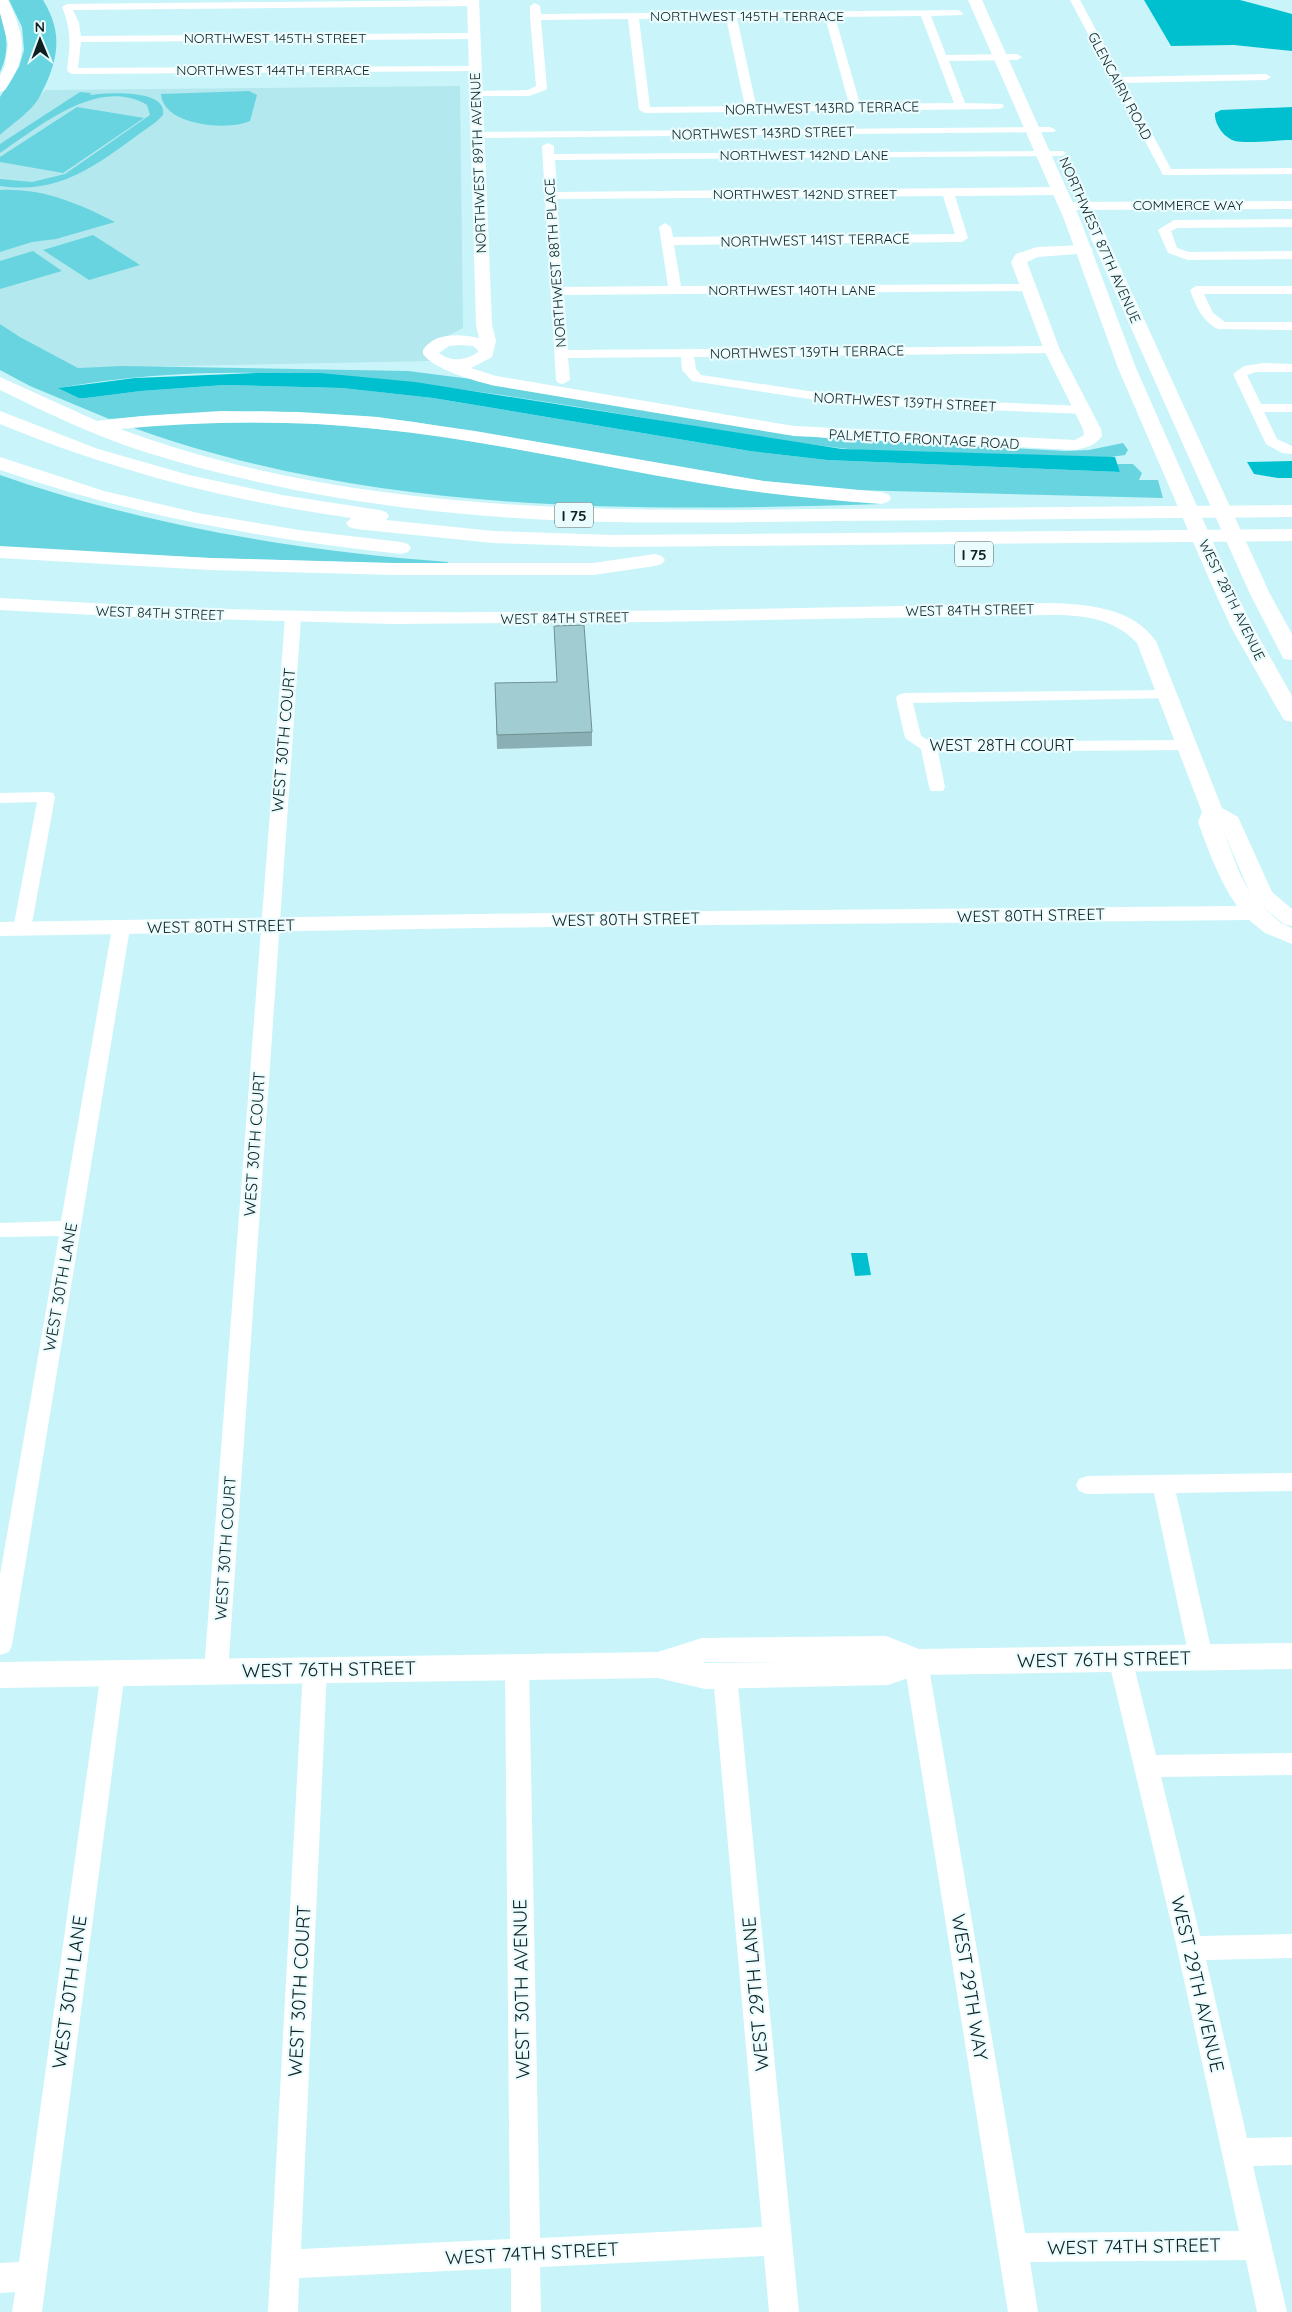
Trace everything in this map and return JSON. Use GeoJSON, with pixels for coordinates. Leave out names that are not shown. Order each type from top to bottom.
{"type":"FeatureCollection","features":[{"type":"Feature","properties":{"kind":"main road"},"geometry":{"type":"LineString","coordinates":[[0,87],[14,62],[16,42],[13,24],[1,0]]}},
{"type":"Feature","properties":{"kind":"main road","name":"NORTHWEST 87TH AVENUE"},"geometry":{"type":"LineString","coordinates":[[975,0],[1043,154],[1074,204],[1119,284],[1209,481]]}},
{"type":"Feature","properties":{"kind":"main road"},"geometry":{"type":"LineString","coordinates":[[1009,40],[1023,72]]}},
{"type":"Feature","properties":{"kind":"main road","name":"NORTHWEST 87TH AVENUE"},"geometry":{"type":"LineString","coordinates":[[1042,114],[1063,160]]}},
{"type":"Feature","properties":{"kind":"main road","name":"NORTHWEST 87TH AVENUE"},"geometry":{"type":"LineString","coordinates":[[1074,204],[1085,250],[1127,368],[1176,481]]}},
{"type":"Feature","properties":{"kind":"main road"},"geometry":{"type":"LineString","coordinates":[[1085,250],[1098,258],[1107,272],[1119,284]]}},
{"type":"Feature","properties":{"kind":"main road","name":"I 75"},"geometry":{"type":"LineString","coordinates":[[0,383],[41,404],[87,424],[194,459],[301,484],[430,504],[538,513],[633,516],[1292,511]]}},
{"type":"Feature","properties":{"kind":"main road"},"geometry":{"type":"LineString","coordinates":[[0,417],[55,440],[120,462],[226,490],[300,504],[382,516],[492,527],[634,531],[1292,524]]}},
{"type":"Feature","properties":{"kind":"main road"},"geometry":{"type":"LineString","coordinates":[[0,438],[166,420],[295,417],[356,421],[427,430],[698,478],[789,491],[921,500],[1086,503],[1167,511]]}},
{"type":"Feature","properties":{"kind":"main road"},"geometry":{"type":"LineString","coordinates":[[0,431],[107,470],[208,497],[312,517],[454,534],[612,541],[1292,535]]}},
{"type":"Feature","properties":{"kind":"main road"},"geometry":{"type":"LineString","coordinates":[[0,463],[84,490],[197,517],[293,534],[421,550],[538,558],[665,560],[593,569],[413,569],[210,564],[0,552]]}},
{"type":"Feature","properties":{"kind":"main road","name":"WEST 28TH AVENUE"},"geometry":{"type":"LineString","coordinates":[[1176,481],[1242,627],[1292,715]]}},
{"type":"Feature","properties":{"kind":"main road","name":"WEST 28TH AVENUE"},"geometry":{"type":"LineString","coordinates":[[1209,481],[1252,575],[1292,654]]}},
{"type":"Feature","properties":{"kind":"main road","name":"I 75"},"geometry":{"type":"LineString","coordinates":[[705,559],[1292,549]]}},
{"type":"Feature","properties":{"kind":"street","name":"GLENCAIRN ROAD"},"geometry":{"type":"LineString","coordinates":[[1075,0],[1167,173],[1292,171]]}},
{"type":"Feature","properties":{"kind":"street"},"geometry":{"type":"LineString","coordinates":[[76,39],[74,23],[67,7],[473,2]]}},
{"type":"Feature","properties":{"kind":"street","name":"NORTHWEST 89TH AVENUE"},"geometry":{"type":"LineString","coordinates":[[473,2],[476,136],[484,325],[488,341],[485,354]]}},
{"type":"Feature","properties":{"kind":"street"},"geometry":{"type":"LineString","coordinates":[[476,94],[529,94],[537,92],[542,88],[534,4]]}},
{"type":"Feature","properties":{"kind":"street"},"geometry":{"type":"LineString","coordinates":[[925,14],[961,107]]}},
{"type":"Feature","properties":{"kind":"street","name":"NORTHWEST 145TH TERRACE"},"geometry":{"type":"LineString","coordinates":[[535,17],[958,14]]}},
{"type":"Feature","properties":{"kind":"street"},"geometry":{"type":"LineString","coordinates":[[829,15],[856,108]]}},
{"type":"Feature","properties":{"kind":"street","name":"NORTHWEST 143RD TERRACE"},"geometry":{"type":"LineString","coordinates":[[633,16],[645,110],[998,106]]}},
{"type":"Feature","properties":{"kind":"street"},"geometry":{"type":"LineString","coordinates":[[731,16],[751,109]]}},
{"type":"Feature","properties":{"kind":"street","name":"NORTHWEST 145TH STREET"},"geometry":{"type":"LineString","coordinates":[[76,39],[474,36]]}},
{"type":"Feature","properties":{"kind":"street","name":"NORTHWEST 144TH TERRACE"},"geometry":{"type":"LineString","coordinates":[[76,39],[72,71],[474,68]]}},
{"type":"Feature","properties":{"kind":"street"},"geometry":{"type":"LineString","coordinates":[[941,58],[1017,57]]}},
{"type":"Feature","properties":{"kind":"street"},"geometry":{"type":"LineString","coordinates":[[1116,80],[1266,77]]}},
{"type":"Feature","properties":{"kind":"street","name":"NORTHWEST 143RD STREET"},"geometry":{"type":"LineString","coordinates":[[476,136],[1050,130]]}},
{"type":"Feature","properties":{"kind":"street","name":"NORTHWEST 142ND LANE"},"geometry":{"type":"LineString","coordinates":[[548,152],[1043,154],[1063,160]]}},
{"type":"Feature","properties":{"kind":"street","name":"NORTHWEST 88TH PLACE"},"geometry":{"type":"LineString","coordinates":[[548,152],[563,380]]}},
{"type":"Feature","properties":{"kind":"street","name":"NORTHWEST 142ND STREET"},"geometry":{"type":"LineString","coordinates":[[550,196],[948,193],[1074,204]]}},
{"type":"Feature","properties":{"kind":"street","name":"NORTHWEST 141ST TERRACE"},"geometry":{"type":"LineString","coordinates":[[668,241],[962,238],[948,193]]}},
{"type":"Feature","properties":{"kind":"street","name":"COMMERCE WAY"},"geometry":{"type":"LineString","coordinates":[[1074,204],[1292,205]]}},
{"type":"Feature","properties":{"kind":"street","name":"COMMERCE WAY"},"geometry":{"type":"LineString","coordinates":[[1074,204],[1292,212]]}},
{"type":"Feature","properties":{"kind":"street"},"geometry":{"type":"LineString","coordinates":[[1292,223],[1174,224],[1164,230],[1172,250],[1188,256],[1292,255]]}},
{"type":"Feature","properties":{"kind":"street"},"geometry":{"type":"LineString","coordinates":[[665,227],[675,290]]}},
{"type":"Feature","properties":{"kind":"street","name":"PALMETTO FRONTAGE ROAD"},"geometry":{"type":"LineString","coordinates":[[452,340],[434,347],[431,354],[437,360],[477,377],[496,381],[794,431],[869,437],[1075,445],[1086,442],[1092,436],[1084,410],[1052,350],[1018,262],[1021,257],[1037,252],[1085,250]]}},
{"type":"Feature","properties":{"kind":"street","name":"NORTHWEST 140TH LANE"},"geometry":{"type":"LineString","coordinates":[[556,292],[1028,288]]}},
{"type":"Feature","properties":{"kind":"street"},"geometry":{"type":"LineString","coordinates":[[1292,290],[1196,290],[1208,318],[1214,323],[1223,326],[1292,326]]}},
{"type":"Feature","properties":{"kind":"street"},"geometry":{"type":"LineString","coordinates":[[452,340],[471,335],[481,330],[484,325]]}},
{"type":"Feature","properties":{"kind":"street"},"geometry":{"type":"LineString","coordinates":[[452,340],[477,342],[482,345],[485,354],[480,371],[484,376],[496,381]]}},
{"type":"Feature","properties":{"kind":"street","name":"NORTHWEST 139TH TERRACE"},"geometry":{"type":"LineString","coordinates":[[561,354],[1052,350]]}},
{"type":"Feature","properties":{"kind":"street","name":"NORTHWEST 139TH STREET"},"geometry":{"type":"LineString","coordinates":[[687,353],[689,370],[697,378],[803,396],[889,403],[1084,410]]}},
{"type":"Feature","properties":{"kind":"street"},"geometry":{"type":"LineString","coordinates":[[450,364],[473,362],[485,354]]}},
{"type":"Feature","properties":{"kind":"street"},"geometry":{"type":"LineString","coordinates":[[1292,368],[1249,368],[1242,370],[1240,374],[1271,441],[1287,450],[1292,450]]}},
{"type":"Feature","properties":{"kind":"street"},"geometry":{"type":"LineString","coordinates":[[1255,408],[1292,408]]}},
{"type":"Feature","properties":{"kind":"street","name":"WEST 84TH STREET"},"geometry":{"type":"LineString","coordinates":[[0,604],[145,613],[293,618],[506,619],[1058,609],[1096,612],[1127,624],[1143,637],[1149,646],[1168,695]]}},
{"type":"Feature","properties":{"kind":"street","name":"WEST 30TH COURT"},"geometry":{"type":"LineString","coordinates":[[216,1671],[293,618]]}},
{"type":"Feature","properties":{"kind":"street"},"geometry":{"type":"LineString","coordinates":[[1168,695],[1213,812],[1230,822],[1262,895],[1292,919]]}},
{"type":"Feature","properties":{"kind":"street","name":"WEST 28TH COURT"},"geometry":{"type":"LineString","coordinates":[[1168,695],[904,698],[912,738],[929,747],[1187,745]]}},
{"type":"Feature","properties":{"kind":"street"},"geometry":{"type":"LineString","coordinates":[[929,747],[936,787]]}},
{"type":"Feature","properties":{"kind":"street"},"geometry":{"type":"LineString","coordinates":[[0,798],[47,797],[11,929]]}},
{"type":"Feature","properties":{"kind":"street"},"geometry":{"type":"LineString","coordinates":[[1213,812],[1209,822],[1240,898],[1253,913],[1267,924],[1292,937]]}},
{"type":"Feature","properties":{"kind":"street","name":"WEST 80TH STREET"},"geometry":{"type":"LineString","coordinates":[[11,929],[1253,913]]}},
{"type":"Feature","properties":{"kind":"street","name":"WEST 30TH LANE"},"geometry":{"type":"LineString","coordinates":[[0,1646],[121,928]]}},
{"type":"Feature","properties":{"kind":"street"},"geometry":{"type":"LineString","coordinates":[[0,1230],[70,1228]]}},
{"type":"Feature","properties":{"kind":"street"},"geometry":{"type":"LineString","coordinates":[[1087,1485],[1292,1482]]}},
{"type":"Feature","properties":{"kind":"street"},"geometry":{"type":"LineString","coordinates":[[1163,1484],[1200,1657]]}},
{"type":"Feature","properties":{"kind":"street","name":"WEST 76TH STREET"},"geometry":{"type":"LineString","coordinates":[[658,1665],[702,1650],[886,1648],[916,1662]]}},
{"type":"Feature","properties":{"kind":"street","name":"WEST 76TH STREET"},"geometry":{"type":"LineString","coordinates":[[0,1675],[658,1665],[706,1676],[725,1676],[888,1672],[916,1662],[1292,1656]]}},
{"type":"Feature","properties":{"kind":"street","name":"WEST 29TH AVENUE"},"geometry":{"type":"LineString","coordinates":[[1120,1658],[1190,1948],[1272,2312]]}},
{"type":"Feature","properties":{"kind":"street","name":"WEST 29TH WAY"},"geometry":{"type":"LineString","coordinates":[[916,1662],[1023,2312]]}},
{"type":"Feature","properties":{"kind":"street","name":"WEST 30TH AVENUE"},"geometry":{"type":"LineString","coordinates":[[517,1666],[526,2312]]}},
{"type":"Feature","properties":{"kind":"street","name":"WEST 30TH COURT"},"geometry":{"type":"LineString","coordinates":[[283,2312],[315,1670]]}},
{"type":"Feature","properties":{"kind":"street","name":"WEST 30TH LANE"},"geometry":{"type":"LineString","coordinates":[[27,2312],[112,1672]]}},
{"type":"Feature","properties":{"kind":"street","name":"WEST 29TH LANE"},"geometry":{"type":"LineString","coordinates":[[725,1676],[784,2312]]}},
{"type":"Feature","properties":{"kind":"street"},"geometry":{"type":"LineString","coordinates":[[1147,1766],[1292,1764]]}},
{"type":"Feature","properties":{"kind":"street"},"geometry":{"type":"LineString","coordinates":[[1190,1948],[1292,1946]]}},
{"type":"Feature","properties":{"kind":"street"},"geometry":{"type":"LineString","coordinates":[[1237,2152],[1292,2151]]}},
{"type":"Feature","properties":{"kind":"street","name":"WEST 74TH STREET"},"geometry":{"type":"LineString","coordinates":[[286,2264],[778,2241]]}},
{"type":"Feature","properties":{"kind":"street","name":"WEST 74TH STREET"},"geometry":{"type":"LineString","coordinates":[[1012,2248],[1256,2245]]}},
{"type":"Feature","properties":{"kind":"street"},"geometry":{"type":"LineString","coordinates":[[0,2278],[31,2276]]}},
{"type":"Feature","properties":{"kind":"shaded area"},"geometry":{"type":"Polygon","coordinates":[[[9,0],[43,0],[54,24],[56,47],[55,59],[47,82],[37,100],[28,111],[0,135],[0,97],[19,67],[24,50],[22,27],[9,0]]]}},
{"type":"Feature","properties":{"kind":"shaded area"},"geometry":{"type":"Polygon","coordinates":[[[1144,0],[1240,0],[1292,14],[1292,51],[1234,45],[1171,46],[1144,0]]]}},
{"type":"Feature","properties":{"kind":"shaded area"},"geometry":{"type":"Polygon","coordinates":[[[0,12],[6,50],[0,72],[0,12]]]}},
{"type":"Feature","properties":{"kind":"shaded area"},"geometry":{"type":"Polygon","coordinates":[[[460,86],[463,328],[431,345],[431,361],[78,368],[0,324],[0,135],[27,112],[45,90],[460,86]]]}},
{"type":"Feature","properties":{"kind":"shaded area"},"geometry":{"type":"Polygon","coordinates":[[[249,91],[257,95],[250,121],[227,125],[198,123],[184,119],[164,105],[161,94],[249,91]]]}},
{"type":"Feature","properties":{"kind":"shaded area"},"geometry":{"type":"Polygon","coordinates":[[[80,92],[91,93],[90,95],[121,93],[146,96],[156,100],[162,106],[163,115],[156,122],[84,171],[45,185],[24,188],[0,186],[0,179],[32,182],[65,174],[150,115],[147,105],[128,98],[109,97],[89,101],[70,108],[51,119],[0,153],[0,144],[80,92]]]}},
{"type":"Feature","properties":{"kind":"shaded area"},"geometry":{"type":"Polygon","coordinates":[[[77,107],[144,118],[63,173],[0,162],[0,157],[77,107]]]}},
{"type":"Feature","properties":{"kind":"shaded area"},"geometry":{"type":"Polygon","coordinates":[[[1292,107],[1292,140],[1235,141],[1224,134],[1218,126],[1215,117],[1215,113],[1221,110],[1292,107]]]}},
{"type":"Feature","properties":{"kind":"shaded area"},"geometry":{"type":"Polygon","coordinates":[[[0,190],[31,191],[45,194],[73,203],[115,222],[56,239],[32,242],[0,252],[0,190]]]}},
{"type":"Feature","properties":{"kind":"shaded area"},"geometry":{"type":"Polygon","coordinates":[[[93,235],[140,265],[89,280],[43,250],[93,235]]]}},
{"type":"Feature","properties":{"kind":"shaded area"},"geometry":{"type":"Polygon","coordinates":[[[33,251],[62,271],[0,289],[0,261],[33,251]]]}},
{"type":"Feature","properties":{"kind":"shaded area"},"geometry":{"type":"Polygon","coordinates":[[[0,324],[78,368],[123,366],[408,371],[487,381],[825,438],[1066,451],[1089,450],[1123,443],[1128,450],[1125,455],[1103,458],[851,449],[742,434],[450,388],[353,378],[255,373],[157,376],[59,388],[86,398],[141,391],[224,385],[342,388],[433,398],[750,451],[827,460],[1120,472],[1117,464],[1133,464],[1142,473],[1139,480],[1158,480],[1163,498],[851,490],[762,481],[415,422],[364,416],[263,411],[174,414],[109,419],[30,386],[0,370],[0,324]]]}},
{"type":"Feature","properties":{"kind":"shaded area"},"geometry":{"type":"Polygon","coordinates":[[[257,373],[320,373],[415,382],[842,449],[1115,457],[1120,472],[827,460],[750,451],[433,398],[342,388],[224,385],[79,398],[58,388],[135,378],[257,373]]]}},
{"type":"Feature","properties":{"kind":"shaded area"},"geometry":{"type":"Polygon","coordinates":[[[199,422],[311,423],[431,434],[561,457],[881,502],[882,504],[692,508],[597,506],[502,501],[408,492],[314,477],[222,456],[131,427],[199,422]]]}},
{"type":"Feature","properties":{"kind":"shaded area"},"geometry":{"type":"Polygon","coordinates":[[[1292,461],[1292,478],[1254,474],[1247,462],[1292,461]]]}},
{"type":"Feature","properties":{"kind":"shaded area"},"geometry":{"type":"Polygon","coordinates":[[[0,475],[54,493],[109,508],[221,533],[334,551],[448,562],[447,565],[209,558],[0,548],[0,475]]]}},
{"type":"Feature","properties":{"kind":"shaded area"},"geometry":{"type":"Polygon","coordinates":[[[851,1253],[867,1253],[871,1275],[855,1276],[851,1253]]]}},
{"type":"Feature","properties":{"kind":"building"},"geometry":{"type":"Polygon","coordinates":[[[584,625],[592,732],[497,735],[495,683],[557,682],[554,626],[584,625]]]}}]}
